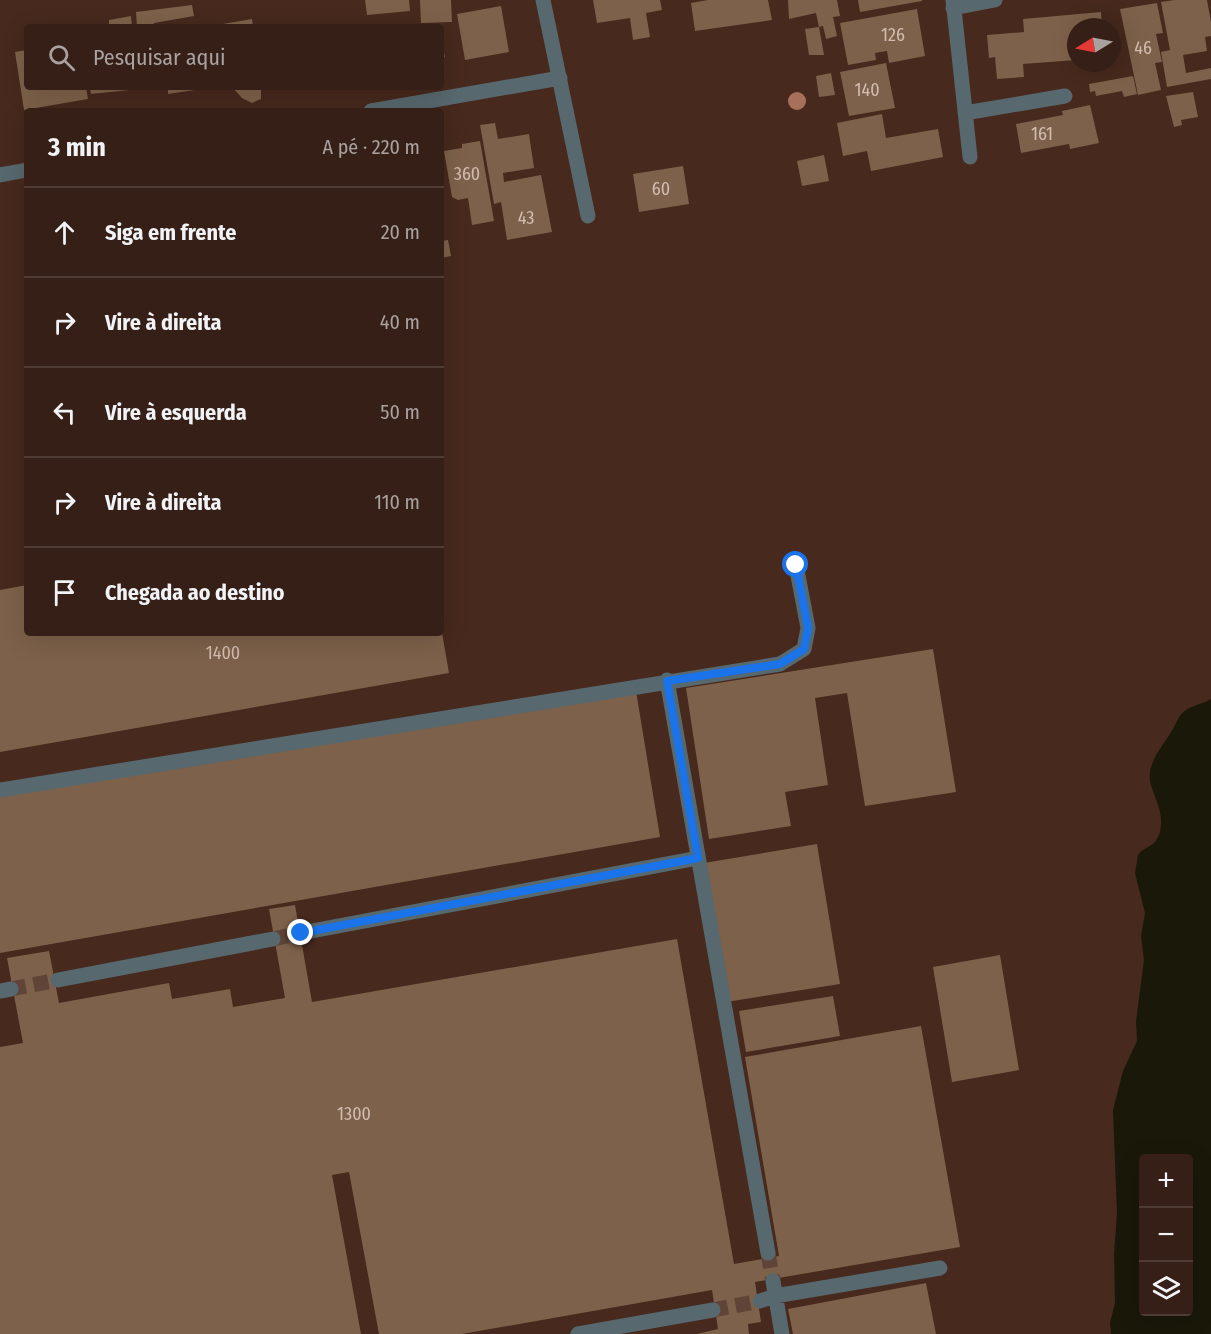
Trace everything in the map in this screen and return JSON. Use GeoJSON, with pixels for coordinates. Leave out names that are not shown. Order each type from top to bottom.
{"type":"FeatureCollection","features":[{"type":"Feature","properties":{"kind":"street"},"geometry":{"type":"LineString","coordinates":[[543,0],[588,216]]}},
{"type":"Feature","properties":{"kind":"street"},"geometry":{"type":"LineString","coordinates":[[970,157],[953,4],[995,0]]}},
{"type":"Feature","properties":{"kind":"street"},"geometry":{"type":"LineString","coordinates":[[388,108],[560,78]]}},
{"type":"Feature","properties":{"kind":"street"},"geometry":{"type":"LineString","coordinates":[[965,113],[1065,96]]}},
{"type":"Feature","properties":{"kind":"street"},"geometry":{"type":"LineString","coordinates":[[0,175],[24,171]]}},
{"type":"Feature","properties":{"kind":"street"},"geometry":{"type":"LineString","coordinates":[[0,790],[780,664],[804,649],[808,628],[796,565]]}},
{"type":"Feature","properties":{"kind":"street"},"geometry":{"type":"LineString","coordinates":[[667,681],[768,1253]]}},
{"type":"Feature","properties":{"kind":"street"},"geometry":{"type":"LineString","coordinates":[[301,933],[698,858]]}},
{"type":"Feature","properties":{"kind":"street"},"geometry":{"type":"LineString","coordinates":[[58,980],[273,939]]}},
{"type":"Feature","properties":{"kind":"street"},"geometry":{"type":"LineString","coordinates":[[760,1302],[774,1289],[940,1268]]}},
{"type":"Feature","properties":{"kind":"street"},"geometry":{"type":"LineString","coordinates":[[774,1289],[782,1334]]}},
{"type":"Feature","properties":{"kind":"street"},"geometry":{"type":"LineString","coordinates":[[578,1334],[713,1310]]}},
{"type":"Feature","properties":{"kind":"shaded area"},"geometry":{"type":"Polygon","coordinates":[[[1211,699],[1211,1334],[1111,1334],[1110,1323],[1115,1303],[1114,1254],[1117,1213],[1113,1110],[1123,1071],[1137,1041],[1136,1021],[1144,960],[1141,936],[1145,913],[1135,873],[1138,855],[1156,840],[1160,831],[1160,812],[1150,780],[1152,764],[1178,718],[1189,708],[1211,699]]]}},
{"type":"Feature","properties":{"kind":"building"},"geometry":{"type":"Polygon","coordinates":[[[365,0],[409,0],[410,11],[367,15],[365,0]]]}},
{"type":"Feature","properties":{"kind":"building"},"geometry":{"type":"Polygon","coordinates":[[[420,0],[451,0],[452,22],[421,23],[420,0]]]}},
{"type":"Feature","properties":{"kind":"building"},"geometry":{"type":"Polygon","coordinates":[[[593,0],[660,0],[662,10],[646,13],[650,37],[633,40],[630,18],[597,23],[593,0]]]}},
{"type":"Feature","properties":{"kind":"building"},"geometry":{"type":"Polygon","coordinates":[[[708,0],[768,0],[772,20],[695,31],[691,3],[708,0]]]}},
{"type":"Feature","properties":{"kind":"building"},"geometry":{"type":"Polygon","coordinates":[[[788,0],[837,0],[840,16],[833,17],[837,36],[826,39],[823,26],[819,27],[816,13],[789,19],[788,0]]]}},
{"type":"Feature","properties":{"kind":"building"},"geometry":{"type":"Polygon","coordinates":[[[858,0],[922,0],[922,1],[860,12],[858,0]]]}},
{"type":"Feature","properties":{"kind":"building"},"geometry":{"type":"Polygon","coordinates":[[[1207,0],[1211,36],[1205,37],[1207,51],[1183,55],[1186,73],[1211,68],[1211,79],[1167,87],[1161,52],[1170,50],[1161,2],[1207,0]]]}},
{"type":"Feature","properties":{"kind":"building"},"geometry":{"type":"Polygon","coordinates":[[[1157,3],[1163,33],[1156,34],[1162,62],[1155,63],[1161,90],[1138,95],[1120,9],[1157,3]]]}},
{"type":"Feature","properties":{"kind":"building"},"geometry":{"type":"Polygon","coordinates":[[[192,5],[194,16],[154,24],[137,24],[136,12],[192,5]]]}},
{"type":"Feature","properties":{"kind":"building"},"geometry":{"type":"Polygon","coordinates":[[[501,6],[509,52],[465,60],[457,14],[501,6]]]}},
{"type":"Feature","properties":{"kind":"building"},"geometry":{"type":"Polygon","coordinates":[[[917,9],[925,56],[889,63],[887,51],[875,53],[876,60],[848,65],[840,23],[917,9]]]}},
{"type":"Feature","properties":{"kind":"building"},"geometry":{"type":"Polygon","coordinates":[[[1101,12],[1101,18],[1067,18],[1067,61],[1023,64],[1024,77],[997,79],[995,57],[989,58],[987,35],[1024,32],[1023,19],[1101,12]]]}},
{"type":"Feature","properties":{"kind":"building"},"geometry":{"type":"Polygon","coordinates":[[[131,16],[132,24],[109,24],[109,20],[131,16]]]}},
{"type":"Feature","properties":{"kind":"building"},"geometry":{"type":"Polygon","coordinates":[[[252,19],[253,24],[223,24],[252,19]]]}},
{"type":"Feature","properties":{"kind":"building"},"geometry":{"type":"Polygon","coordinates":[[[819,27],[824,55],[809,55],[805,29],[819,27]]]}},
{"type":"Feature","properties":{"kind":"building"},"geometry":{"type":"Polygon","coordinates":[[[24,50],[24,90],[86,90],[88,99],[24,108],[24,110],[15,52],[24,50]]]}},
{"type":"Feature","properties":{"kind":"building"},"geometry":{"type":"Polygon","coordinates":[[[886,63],[895,108],[849,116],[840,72],[886,63]]]}},
{"type":"Feature","properties":{"kind":"building"},"geometry":{"type":"Polygon","coordinates":[[[831,73],[835,95],[819,97],[816,76],[831,73]]]}},
{"type":"Feature","properties":{"kind":"building"},"geometry":{"type":"Polygon","coordinates":[[[1133,76],[1137,94],[1124,97],[1122,91],[1096,96],[1095,91],[1090,92],[1089,84],[1133,76]]]}},
{"type":"Feature","properties":{"kind":"building"},"geometry":{"type":"Polygon","coordinates":[[[90,90],[129,90],[91,94],[90,90]]]}},
{"type":"Feature","properties":{"kind":"building"},"geometry":{"type":"Polygon","coordinates":[[[168,90],[194,90],[168,94],[168,90]]]}},
{"type":"Feature","properties":{"kind":"building"},"geometry":{"type":"Polygon","coordinates":[[[235,90],[261,90],[261,99],[252,103],[242,98],[235,90]]]}},
{"type":"Feature","properties":{"kind":"building"},"geometry":{"type":"Polygon","coordinates":[[[1193,92],[1198,117],[1181,120],[1182,125],[1174,127],[1166,96],[1193,92]]]}},
{"type":"Feature","properties":{"kind":"building"},"geometry":{"type":"Polygon","coordinates":[[[1090,105],[1099,143],[1070,149],[1069,144],[1021,153],[1016,124],[1063,115],[1062,111],[1090,105]]]}},
{"type":"Feature","properties":{"kind":"building"},"geometry":{"type":"Polygon","coordinates":[[[882,114],[886,138],[938,129],[943,157],[871,171],[867,151],[843,156],[837,123],[882,114]]]}},
{"type":"Feature","properties":{"kind":"building"},"geometry":{"type":"Polygon","coordinates":[[[495,123],[498,139],[529,134],[534,168],[503,173],[504,182],[541,175],[552,232],[507,240],[501,202],[494,204],[480,125],[495,123]]]}},
{"type":"Feature","properties":{"kind":"building"},"geometry":{"type":"Polygon","coordinates":[[[480,141],[494,221],[472,225],[468,198],[458,200],[452,197],[444,151],[462,148],[462,144],[480,141]]]}},
{"type":"Feature","properties":{"kind":"building"},"geometry":{"type":"Polygon","coordinates":[[[824,155],[829,181],[802,186],[797,161],[824,155]]]}},
{"type":"Feature","properties":{"kind":"building"},"geometry":{"type":"Polygon","coordinates":[[[683,166],[689,204],[639,212],[633,174],[683,166]]]}},
{"type":"Feature","properties":{"kind":"building"},"geometry":{"type":"Polygon","coordinates":[[[448,240],[451,256],[444,257],[444,241],[448,240]]]}},
{"type":"Feature","properties":{"kind":"building"},"geometry":{"type":"Polygon","coordinates":[[[24,586],[24,636],[443,636],[449,673],[0,752],[0,590],[24,586]]]}},
{"type":"Feature","properties":{"kind":"building"},"geometry":{"type":"Polygon","coordinates":[[[933,649],[956,792],[865,806],[847,693],[815,698],[828,785],[785,792],[791,826],[709,839],[686,688],[933,649]]]}},
{"type":"Feature","properties":{"kind":"building"},"geometry":{"type":"Polygon","coordinates":[[[636,691],[660,837],[0,953],[0,797],[636,691]]]}},
{"type":"Feature","properties":{"kind":"building"},"geometry":{"type":"Polygon","coordinates":[[[817,844],[840,984],[726,1002],[704,863],[817,844]]]}},
{"type":"Feature","properties":{"kind":"building"},"geometry":{"type":"Polygon","coordinates":[[[295,905],[312,1002],[677,939],[734,1264],[779,1256],[745,1057],[921,1026],[960,1247],[755,1282],[761,1322],[748,1324],[749,1334],[697,1334],[718,1329],[712,1290],[462,1334],[379,1334],[349,1172],[332,1175],[361,1334],[0,1334],[0,1047],[23,1043],[7,958],[49,951],[59,1003],[169,983],[172,999],[230,989],[233,1007],[285,998],[269,909],[295,905]]]}},
{"type":"Feature","properties":{"kind":"building"},"geometry":{"type":"Polygon","coordinates":[[[1000,955],[1019,1070],[952,1082],[933,967],[1000,955]]]}},
{"type":"Feature","properties":{"kind":"building"},"geometry":{"type":"Polygon","coordinates":[[[833,996],[840,1036],[746,1052],[739,1011],[833,996]]]}},
{"type":"Feature","properties":{"kind":"building"},"geometry":{"type":"Polygon","coordinates":[[[926,1283],[936,1334],[793,1334],[788,1309],[926,1283]]]}},
{"type":"Feature","properties":{"kind":"tunnel"},"geometry":{"type":"LineString","coordinates":[[273,939],[301,933]]}},
{"type":"Feature","properties":{"kind":"tunnel"},"geometry":{"type":"LineString","coordinates":[[11,989],[58,980]]}},
{"type":"Feature","properties":{"kind":"tunnel"},"geometry":{"type":"LineString","coordinates":[[768,1253],[773,1281]]}},
{"type":"Feature","properties":{"kind":"tunnel"},"geometry":{"type":"LineString","coordinates":[[713,1310],[760,1301]]}},
{"type":"Feature","properties":{"kind":"route"},"geometry":{"type":"LineString","coordinates":[[301,933],[698,858],[667,681],[780,664],[804,649],[808,628],[796,565]]}}]}
